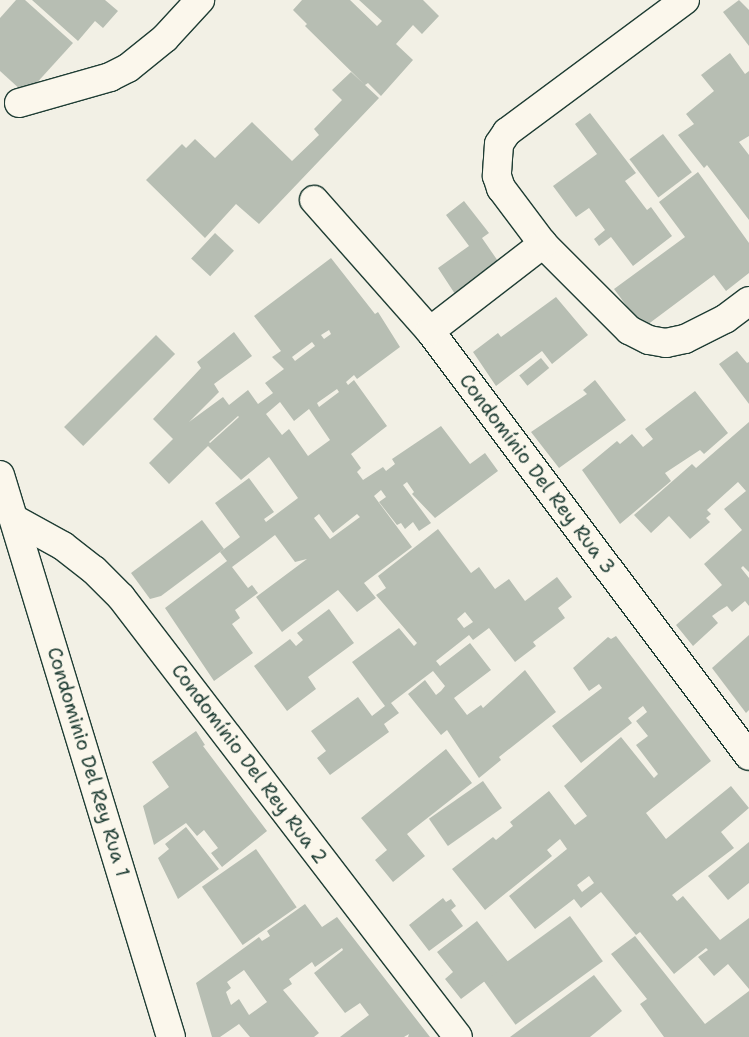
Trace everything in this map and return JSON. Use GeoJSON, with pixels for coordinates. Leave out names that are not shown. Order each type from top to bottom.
{"type":"FeatureCollection","features":[{"type":"Feature","properties":{"kind":"street"},"geometry":{"type":"LineString","coordinates":[[19,104],[110,77],[128,68],[153,49],[200,0]]}},
{"type":"Feature","properties":{"kind":"street"},"geometry":{"type":"LineString","coordinates":[[684,0],[507,132],[500,144],[496,162],[501,188],[543,244],[629,330],[650,340],[666,343],[685,339],[725,319],[749,301]]}},
{"type":"Feature","properties":{"kind":"street","name":"Condomínio Del Rey Rua 3"},"geometry":{"type":"LineString","coordinates":[[314,200],[430,331],[749,756]]}},
{"type":"Feature","properties":{"kind":"street"},"geometry":{"type":"LineString","coordinates":[[430,331],[543,244]]}},
{"type":"Feature","properties":{"kind":"street","name":"Condominio Del Rey Rua 1"},"geometry":{"type":"LineString","coordinates":[[1,484],[14,518],[171,1037]]}},
{"type":"Feature","properties":{"kind":"street","name":"Condomínio Del Rey Rua 2"},"geometry":{"type":"LineString","coordinates":[[14,518],[63,546],[94,570],[121,597],[458,1037]]}},
{"type":"Feature","properties":{"kind":"building"},"geometry":{"type":"Polygon","coordinates":[[[16,0],[25,0],[73,43],[33,87],[22,91],[0,71],[0,18],[16,0]]]}},
{"type":"Feature","properties":{"kind":"building"},"geometry":{"type":"Polygon","coordinates":[[[32,0],[105,0],[118,11],[103,28],[95,21],[78,41],[32,0]]]}},
{"type":"Feature","properties":{"kind":"building"},"geometry":{"type":"Polygon","coordinates":[[[302,0],[350,0],[377,26],[382,21],[359,0],[423,0],[439,16],[422,34],[413,25],[396,44],[413,60],[381,96],[368,83],[365,85],[379,98],[259,224],[236,204],[205,238],[146,180],[182,144],[186,148],[195,139],[215,158],[252,122],[292,161],[319,135],[314,129],[342,100],[332,90],[351,72],[364,84],[305,26],[307,24],[293,10],[302,0]]]}},
{"type":"Feature","properties":{"kind":"building"},"geometry":{"type":"Polygon","coordinates":[[[739,0],[749,10],[749,46],[723,12],[739,0]]]}},
{"type":"Feature","properties":{"kind":"building"},"geometry":{"type":"Polygon","coordinates":[[[730,53],[745,74],[749,71],[749,136],[739,142],[749,155],[749,220],[707,165],[704,168],[678,135],[694,124],[686,114],[714,91],[701,75],[730,53]]]}},
{"type":"Feature","properties":{"kind":"building"},"geometry":{"type":"Polygon","coordinates":[[[590,113],[636,173],[625,181],[647,210],[651,207],[672,236],[633,266],[611,237],[599,246],[594,239],[605,230],[589,208],[576,217],[553,186],[597,154],[575,124],[590,113]]]}},
{"type":"Feature","properties":{"kind":"building"},"geometry":{"type":"Polygon","coordinates":[[[663,134],[692,172],[658,198],[629,159],[663,134]]]}},
{"type":"Feature","properties":{"kind":"building"},"geometry":{"type":"Polygon","coordinates":[[[698,172],[749,243],[749,273],[726,291],[714,275],[643,328],[614,289],[685,237],[659,202],[698,172]]]}},
{"type":"Feature","properties":{"kind":"building"},"geometry":{"type":"Polygon","coordinates":[[[464,201],[489,233],[482,238],[500,264],[455,294],[438,268],[469,246],[446,215],[464,201]]]}},
{"type":"Feature","properties":{"kind":"building"},"geometry":{"type":"Polygon","coordinates":[[[215,233],[234,251],[210,276],[191,259],[215,233]]]}},
{"type":"Feature","properties":{"kind":"building"},"geometry":{"type":"Polygon","coordinates":[[[331,258],[375,314],[378,312],[400,347],[357,379],[354,375],[346,382],[348,385],[354,380],[387,426],[351,454],[361,468],[357,472],[363,480],[383,467],[386,471],[395,464],[392,459],[441,426],[470,464],[485,453],[498,471],[435,518],[412,494],[414,492],[407,482],[403,485],[431,523],[419,531],[413,522],[405,529],[401,523],[397,525],[379,502],[386,497],[381,490],[374,496],[412,547],[364,583],[376,598],[357,612],[338,590],[282,632],[256,597],[307,559],[295,562],[275,535],[232,567],[248,588],[252,585],[258,593],[235,610],[240,618],[232,624],[253,653],[214,681],[165,608],[227,561],[220,552],[240,537],[215,503],[249,478],[274,512],[264,519],[266,522],[298,498],[269,457],[241,480],[208,446],[169,484],[149,463],[173,439],[153,419],[201,368],[197,362],[234,332],[252,356],[214,384],[219,392],[189,422],[223,397],[229,405],[248,390],[258,404],[273,393],[265,383],[284,369],[272,357],[281,351],[254,316],[331,258]],[[329,330],[321,335],[324,339],[331,334],[329,330]],[[312,342],[292,357],[295,361],[315,346],[312,342]],[[337,389],[317,403],[319,407],[339,392],[337,389]],[[280,402],[266,414],[282,435],[289,429],[308,456],[330,440],[309,409],[294,421],[280,402]],[[239,417],[209,442],[210,443],[239,417]],[[319,514],[314,518],[330,539],[360,517],[357,514],[333,533],[319,514]]]}},
{"type":"Feature","properties":{"kind":"building"},"geometry":{"type":"Polygon","coordinates":[[[556,297],[588,335],[552,364],[542,351],[496,386],[473,352],[498,333],[501,337],[556,297]]]}},
{"type":"Feature","properties":{"kind":"building"},"geometry":{"type":"Polygon","coordinates":[[[156,335],[175,354],[83,446],[64,427],[156,335]]]}},
{"type":"Feature","properties":{"kind":"building"},"geometry":{"type":"Polygon","coordinates":[[[737,351],[747,363],[749,362],[749,404],[719,364],[737,351]]]}},
{"type":"Feature","properties":{"kind":"building"},"geometry":{"type":"Polygon","coordinates":[[[541,358],[549,368],[527,386],[519,376],[541,358]]]}},
{"type":"Feature","properties":{"kind":"building"},"geometry":{"type":"Polygon","coordinates":[[[595,380],[626,420],[559,468],[531,432],[587,394],[583,390],[595,380]]]}},
{"type":"Feature","properties":{"kind":"building"},"geometry":{"type":"Polygon","coordinates":[[[695,391],[728,433],[704,454],[700,450],[665,473],[671,481],[620,524],[582,470],[617,441],[620,444],[632,434],[643,447],[653,439],[645,429],[695,391]]]}},
{"type":"Feature","properties":{"kind":"building"},"geometry":{"type":"Polygon","coordinates":[[[749,422],[749,572],[743,566],[741,568],[749,578],[749,606],[745,601],[732,612],[727,606],[712,616],[718,623],[693,646],[676,625],[722,585],[704,564],[742,530],[724,509],[746,491],[738,482],[707,510],[711,514],[706,518],[710,522],[690,539],[669,516],[651,533],[634,515],[692,464],[696,468],[749,422]]]}},
{"type":"Feature","properties":{"kind":"building"},"geometry":{"type":"Polygon","coordinates":[[[202,520],[224,549],[161,596],[150,599],[131,573],[202,520]]]}},
{"type":"Feature","properties":{"kind":"building"},"geometry":{"type":"Polygon","coordinates":[[[438,529],[471,573],[479,567],[495,589],[509,579],[525,601],[557,577],[572,597],[558,608],[565,618],[533,642],[536,646],[515,662],[489,628],[473,640],[469,635],[436,661],[440,666],[470,643],[491,670],[454,698],[467,715],[481,705],[483,708],[525,670],[556,712],[499,757],[501,760],[479,778],[447,730],[441,735],[408,694],[425,680],[436,695],[441,691],[445,686],[433,671],[391,703],[399,713],[384,724],[389,732],[330,775],[317,758],[326,751],[311,731],[358,697],[372,716],[385,706],[352,662],[399,628],[414,646],[417,643],[376,595],[386,588],[378,576],[438,529]],[[465,612],[457,619],[464,628],[473,622],[465,612]]]}},
{"type":"Feature","properties":{"kind":"building"},"geometry":{"type":"Polygon","coordinates":[[[329,609],[354,643],[308,677],[316,689],[287,711],[254,666],[290,639],[296,646],[303,640],[297,633],[329,609]]]}},
{"type":"Feature","properties":{"kind":"building"},"geometry":{"type":"Polygon","coordinates":[[[749,635],[749,710],[746,713],[712,668],[749,635]]]}},
{"type":"Feature","properties":{"kind":"building"},"geometry":{"type":"Polygon","coordinates":[[[616,636],[711,761],[646,813],[666,839],[731,786],[749,808],[721,832],[734,848],[672,895],[677,901],[683,896],[720,940],[749,918],[749,989],[728,964],[714,976],[698,957],[708,950],[706,948],[674,974],[640,932],[636,935],[601,892],[581,908],[574,899],[535,929],[509,896],[567,849],[560,839],[547,850],[552,856],[485,910],[452,869],[493,837],[496,840],[513,826],[510,822],[549,791],[575,825],[587,816],[564,786],[621,737],[654,778],[658,774],[636,745],[648,736],[636,721],[647,712],[643,706],[628,718],[632,723],[581,763],[552,726],[602,688],[599,684],[589,691],[573,668],[608,637],[611,639],[616,636]],[[589,876],[577,885],[582,892],[594,883],[589,876]]]}},
{"type":"Feature","properties":{"kind":"building"},"geometry":{"type":"Polygon","coordinates":[[[196,731],[205,745],[203,746],[267,831],[222,867],[211,853],[218,848],[204,830],[197,836],[186,823],[154,845],[143,806],[169,787],[152,762],[196,731]]]}},
{"type":"Feature","properties":{"kind":"building"},"geometry":{"type":"Polygon","coordinates":[[[446,749],[472,783],[407,834],[425,856],[393,882],[375,860],[387,850],[361,818],[446,749]]]}},
{"type":"Feature","properties":{"kind":"building"},"geometry":{"type":"Polygon","coordinates":[[[483,781],[502,808],[448,846],[429,819],[483,781]]]}},
{"type":"Feature","properties":{"kind":"building"},"geometry":{"type":"Polygon","coordinates":[[[186,827],[219,869],[178,899],[158,858],[169,849],[165,844],[186,827]]]}},
{"type":"Feature","properties":{"kind":"building"},"geometry":{"type":"Polygon","coordinates":[[[749,842],[749,883],[728,900],[708,876],[749,842]]]}},
{"type":"Feature","properties":{"kind":"building"},"geometry":{"type":"Polygon","coordinates":[[[256,849],[297,907],[243,945],[202,887],[256,849]]]}},
{"type":"Feature","properties":{"kind":"building"},"geometry":{"type":"Polygon","coordinates":[[[443,898],[446,902],[451,899],[456,906],[451,910],[463,926],[429,951],[409,925],[443,898]]]}},
{"type":"Feature","properties":{"kind":"building"},"geometry":{"type":"Polygon","coordinates":[[[305,904],[322,927],[337,917],[430,1037],[408,1037],[409,1034],[404,1037],[340,1037],[369,1015],[360,1003],[345,1013],[314,973],[343,950],[342,948],[315,967],[312,962],[289,979],[292,984],[283,990],[319,1033],[314,1037],[250,1037],[239,1024],[220,1037],[212,1037],[196,983],[259,937],[262,941],[270,936],[267,931],[305,904]],[[244,970],[227,982],[231,988],[226,992],[231,1005],[239,999],[249,1015],[267,1002],[244,970]]]}},
{"type":"Feature","properties":{"kind":"building"},"geometry":{"type":"Polygon","coordinates":[[[570,916],[603,961],[516,1025],[483,979],[570,916]]]}},
{"type":"Feature","properties":{"kind":"building"},"geometry":{"type":"Polygon","coordinates":[[[477,921],[509,963],[461,999],[445,979],[453,972],[437,952],[477,921]]]}},
{"type":"Feature","properties":{"kind":"building"},"geometry":{"type":"Polygon","coordinates":[[[635,936],[705,1024],[749,991],[749,1037],[664,1037],[640,1004],[647,999],[611,954],[635,936]]]}},
{"type":"Feature","properties":{"kind":"building"},"geometry":{"type":"Polygon","coordinates":[[[594,975],[622,1011],[590,1037],[510,1037],[594,975]]]}}]}
